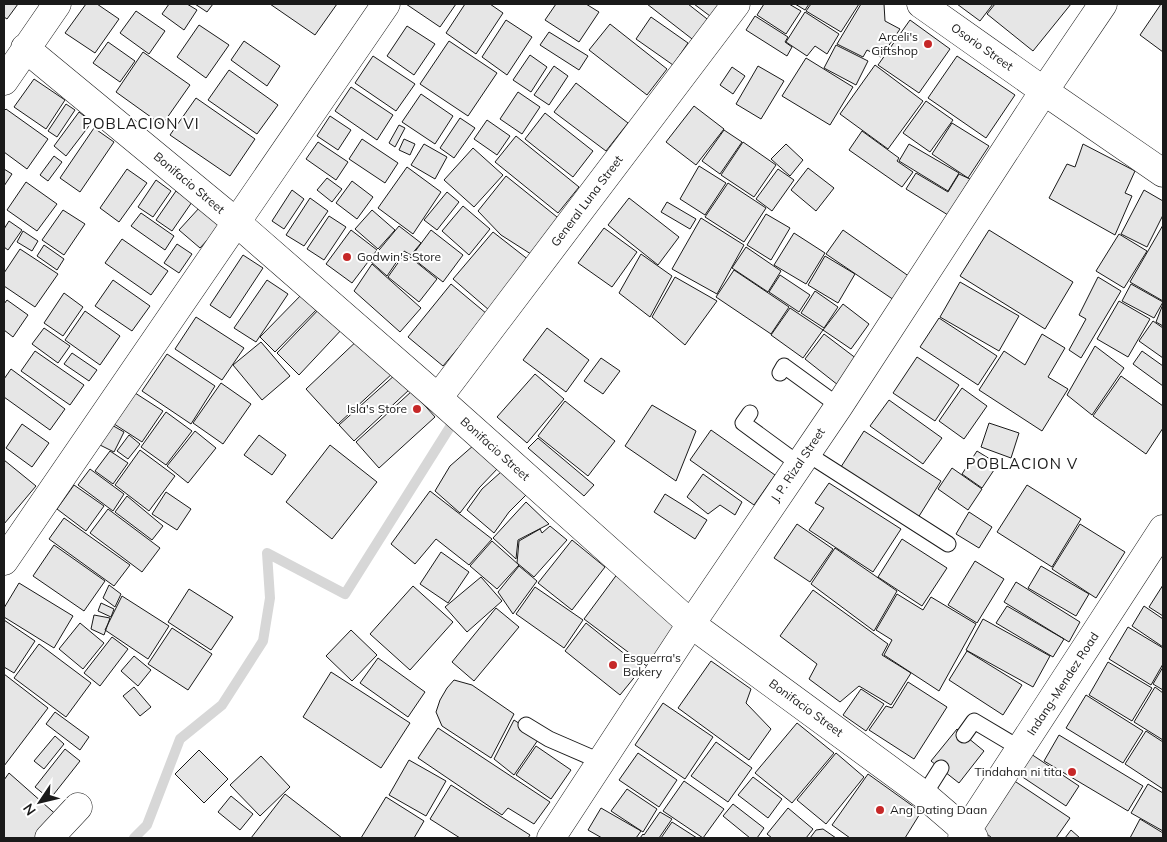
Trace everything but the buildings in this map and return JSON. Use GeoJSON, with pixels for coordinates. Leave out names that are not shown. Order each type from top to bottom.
{"type":"FeatureCollection","features":[{"type":"Feature","properties":{"kind":"street"},"geometry":{"type":"LineString","coordinates":[[4,81],[57,4]]}},
{"type":"Feature","properties":{"kind":"street"},"geometry":{"type":"LineString","coordinates":[[4,560],[386,4]]}},
{"type":"Feature","properties":{"kind":"street","name":"General Luna Street"},"geometry":{"type":"LineString","coordinates":[[438,398],[736,4]]}},
{"type":"Feature","properties":{"kind":"street","name":"Osorio Street"},"geometry":{"type":"LineString","coordinates":[[921,4],[1044,91]]}},
{"type":"Feature","properties":{"kind":"street","name":"J. P. Rizal Street"},"geometry":{"type":"LineString","coordinates":[[551,838],[691,624],[839,406],[1044,91],[1103,4]]}},
{"type":"Feature","properties":{"kind":"street","name":"Bonifacio Street"},"geometry":{"type":"LineString","coordinates":[[25,48],[236,222],[438,398],[691,624],[924,795],[967,836]]}},
{"type":"Feature","properties":{"kind":"street"},"geometry":{"type":"LineString","coordinates":[[1044,91],[1163,173]]}},
{"type":"Feature","properties":{"kind":"street","name":"Indang-Mendez Road"},"geometry":{"type":"LineString","coordinates":[[967,836],[1163,529]]}},
{"type":"Feature","properties":{"kind":"street"},"geometry":{"type":"LineString","coordinates":[[49,838],[78,807]]}},
{"type":"Feature","properties":{"kind":"lane"},"geometry":{"type":"LineString","coordinates":[[780,373],[784,366],[839,406]]}},
{"type":"Feature","properties":{"kind":"lane"},"geometry":{"type":"LineString","coordinates":[[750,413],[743,422],[948,544]]}},
{"type":"Feature","properties":{"kind":"lane"},"geometry":{"type":"LineString","coordinates":[[964,735],[974,721],[1021,749]]}},
{"type":"Feature","properties":{"kind":"lane"},"geometry":{"type":"LineString","coordinates":[[526,726],[549,739],[602,762]]}},
{"type":"Feature","properties":{"kind":"lane"},"geometry":{"type":"LineString","coordinates":[[924,795],[941,768]]}},
{"type":"Feature","properties":{"kind":"waterway"},"geometry":{"type":"LineString","coordinates":[[134,838],[147,825],[180,739],[222,705],[263,641],[270,598],[267,553],[345,594],[450,427]]}},
{"type":"Feature","properties":{"kind":"place","name":"Arceli's Giftshop"},"geometry":{"type":"Point","coordinates":[928,44]}},
{"type":"Feature","properties":{"kind":"place","name":"Godwin's Store"},"geometry":{"type":"Point","coordinates":[347,257]}},
{"type":"Feature","properties":{"kind":"place","name":"Isla's Store"},"geometry":{"type":"Point","coordinates":[417,409]}},
{"type":"Feature","properties":{"kind":"place","name":"Esguerra's Bakery"},"geometry":{"type":"Point","coordinates":[613,665]}},
{"type":"Feature","properties":{"kind":"place","name":"Tindahan ni tita"},"geometry":{"type":"Point","coordinates":[1072,772]}},
{"type":"Feature","properties":{"kind":"place","name":"Ang Dating Daan"},"geometry":{"type":"Point","coordinates":[880,810]}},
{"type":"Feature","properties":{"kind":"district","name":"POBLACION VI"},"geometry":{"type":"Point","coordinates":[141,124]}},
{"type":"Feature","properties":{"kind":"district","name":"POBLACION V"},"geometry":{"type":"Point","coordinates":[1022,464]}}]}
